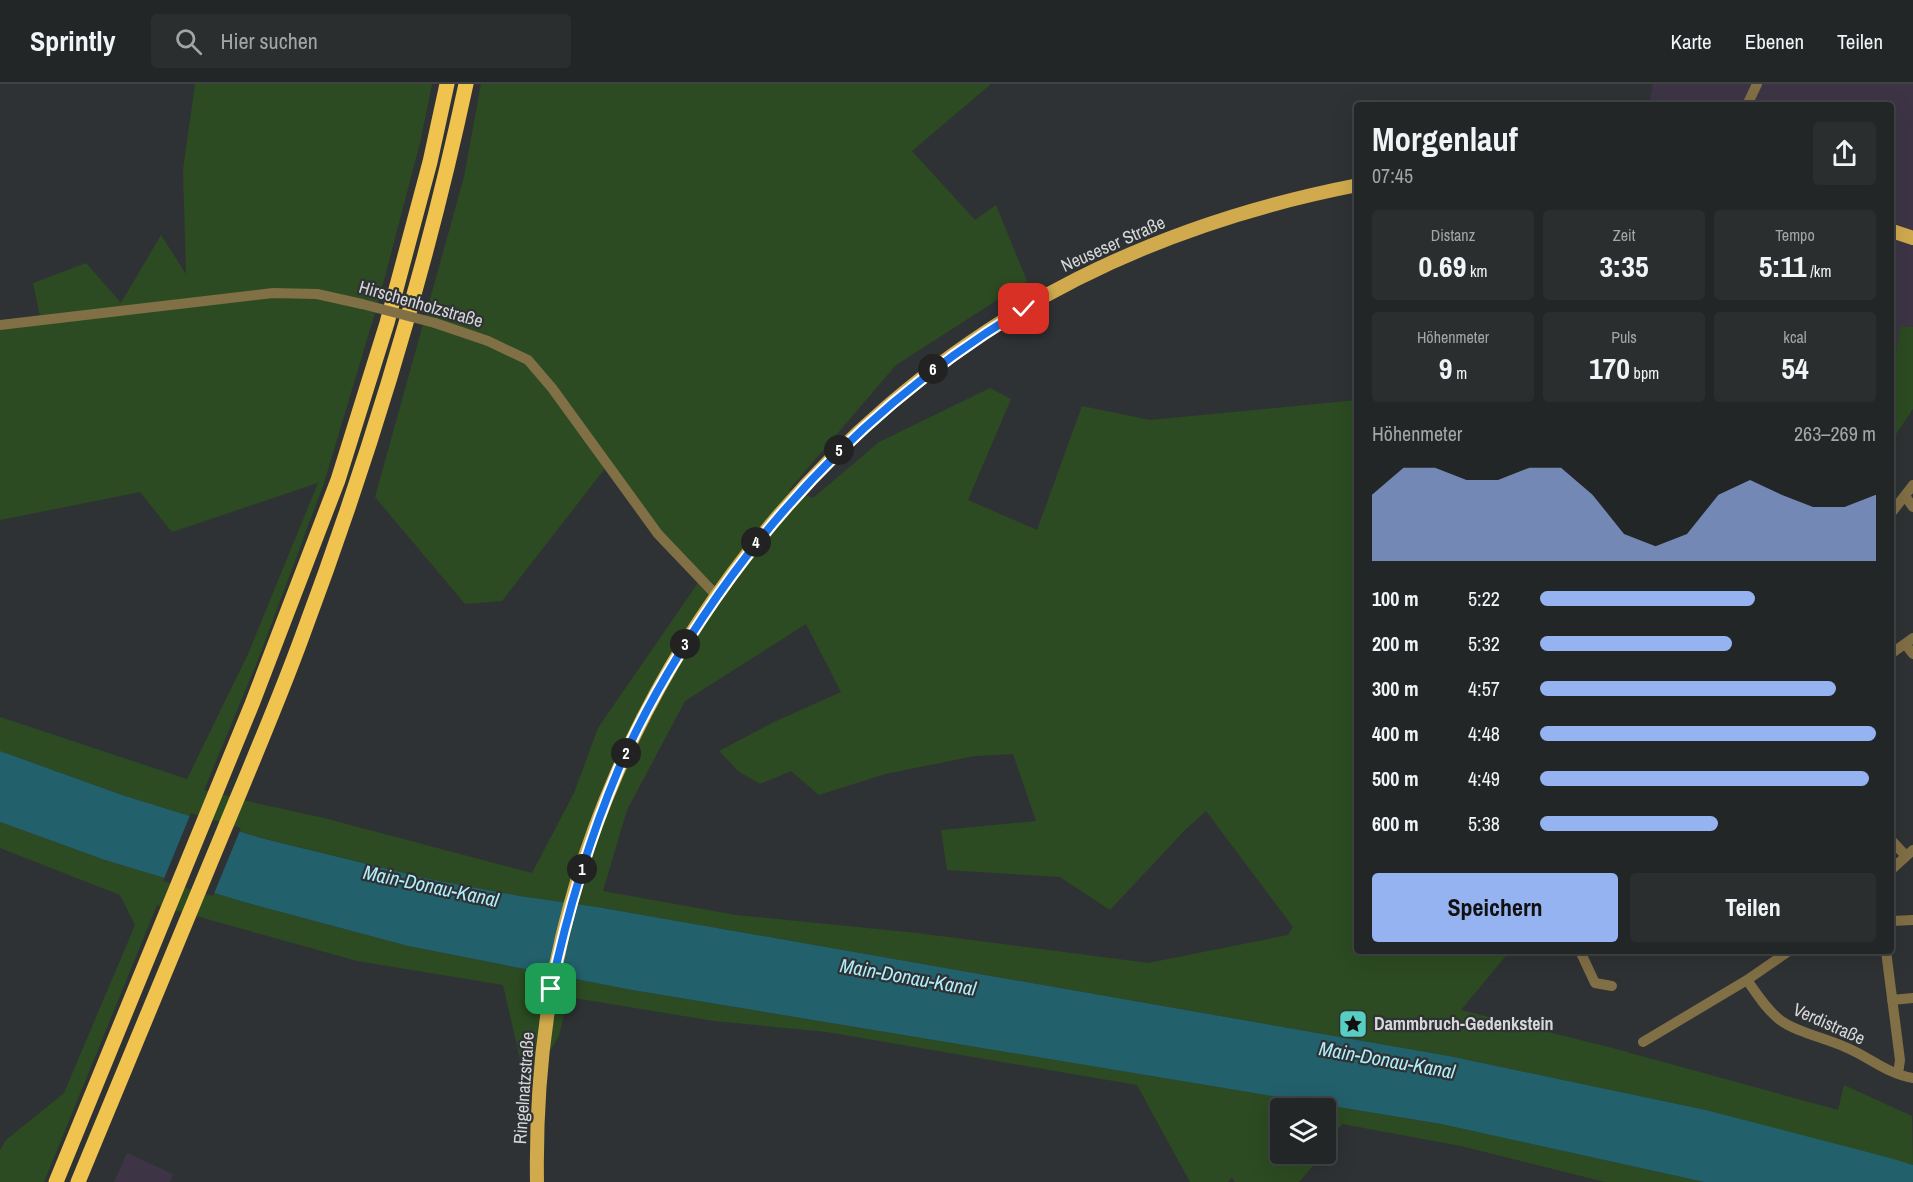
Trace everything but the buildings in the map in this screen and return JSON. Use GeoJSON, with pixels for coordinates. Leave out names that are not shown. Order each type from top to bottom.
{"type":"FeatureCollection","features":[{"type":"Feature","properties":{"kind":"highway"},"geometry":{"type":"LineString","coordinates":[[57,1182],[289,611],[338,480],[387,323],[430,162],[447,84]]}},
{"type":"Feature","properties":{"kind":"highway"},"geometry":{"type":"LineString","coordinates":[[78,1182],[303,636],[366,453],[417,285],[466,84]]}},
{"type":"Feature","properties":{"kind":"main road","name":"Neuseser Straße"},"geometry":{"type":"LineString","coordinates":[[550,997],[564,932],[579,879],[607,798],[634,738],[681,651],[717,596],[779,514],[832,456],[916,382],[986,332],[1071,282],[1150,245],[1248,211],[1299,197],[1354,186]]}},
{"type":"Feature","properties":{"kind":"main road"},"geometry":{"type":"LineString","coordinates":[[1894,232],[1913,238]]}},
{"type":"Feature","properties":{"kind":"main road","name":"Ringelnatzstraße"},"geometry":{"type":"LineString","coordinates":[[535,1181],[539,1100],[550,997]]}},
{"type":"Feature","properties":{"kind":"street"},"geometry":{"type":"LineString","coordinates":[[1748,102],[1757,84]]}},
{"type":"Feature","properties":{"kind":"street","name":"Hirschenholzstraße"},"geometry":{"type":"LineString","coordinates":[[0,325],[273,292],[317,294],[435,323],[489,340],[528,360],[552,388],[658,534],[717,596]]}},
{"type":"Feature","properties":{"kind":"street"},"geometry":{"type":"LineString","coordinates":[[1894,510],[1913,485]]}},
{"type":"Feature","properties":{"kind":"street"},"geometry":{"type":"LineString","coordinates":[[1905,496],[1913,507]]}},
{"type":"Feature","properties":{"kind":"street"},"geometry":{"type":"LineString","coordinates":[[1894,652],[1909,641],[1913,654]]}},
{"type":"Feature","properties":{"kind":"street"},"geometry":{"type":"LineString","coordinates":[[1894,842],[1910,853],[1894,866]]}},
{"type":"Feature","properties":{"kind":"street"},"geometry":{"type":"LineString","coordinates":[[1894,921],[1913,920]]}},
{"type":"Feature","properties":{"kind":"street"},"geometry":{"type":"LineString","coordinates":[[1581,954],[1595,983],[1612,986]]}},
{"type":"Feature","properties":{"kind":"street"},"geometry":{"type":"LineString","coordinates":[[1643,1042],[1748,980],[1785,954]]}},
{"type":"Feature","properties":{"kind":"street"},"geometry":{"type":"LineString","coordinates":[[1886,954],[1900,1060],[1898,1074]]}},
{"type":"Feature","properties":{"kind":"street","name":"Verdistraße"},"geometry":{"type":"LineString","coordinates":[[1748,980],[1758,997],[1789,1026],[1848,1048],[1876,1065],[1913,1078]]}},
{"type":"Feature","properties":{"kind":"street"},"geometry":{"type":"LineString","coordinates":[[1892,1000],[1913,998]]}},
{"type":"Feature","properties":{"kind":"shaded area"},"geometry":{"type":"Polygon","coordinates":[[[1653,84],[1913,84],[1913,327],[1900,326],[1894,367],[1894,102],[1650,102],[1653,84]]]}},
{"type":"Feature","properties":{"kind":"shaded area"},"geometry":{"type":"Polygon","coordinates":[[[127,1153],[173,1174],[170,1182],[114,1182],[127,1153]]]}},
{"type":"Feature","properties":{"kind":"green space"},"geometry":{"type":"Polygon","coordinates":[[[195,84],[432,84],[420,143],[378,303],[324,483],[258,660],[204,790],[324,818],[532,873],[574,793],[598,728],[702,577],[660,532],[610,462],[502,601],[465,604],[375,497],[464,177],[481,84],[991,84],[912,151],[975,220],[996,205],[1027,281],[896,365],[789,490],[813,498],[879,442],[990,388],[1011,399],[968,500],[1037,530],[1082,406],[1150,420],[1354,400],[1354,954],[1508,954],[1461,1010],[1612,1048],[1838,1110],[1844,1085],[1912,1116],[1913,1165],[1706,1110],[1449,1056],[424,878],[262,838],[122,795],[0,751],[0,717],[187,779],[248,654],[318,483],[172,532],[140,492],[0,520],[0,320],[40,316],[33,283],[86,263],[121,303],[161,235],[186,274],[183,170],[195,84]],[[806,624],[685,701],[627,810],[603,891],[736,915],[917,933],[1148,963],[1288,935],[1293,927],[1206,811],[1185,830],[1110,910],[1060,877],[947,870],[941,830],[1036,821],[1013,754],[975,756],[885,774],[819,795],[791,771],[760,784],[738,771],[719,751],[774,722],[841,692],[806,624]]]}},
{"type":"Feature","properties":{"kind":"green space"},"geometry":{"type":"Polygon","coordinates":[[[1900,326],[1913,327],[1913,409],[1894,437],[1894,367],[1900,326]]]}},
{"type":"Feature","properties":{"kind":"green space"},"geometry":{"type":"Polygon","coordinates":[[[0,822],[105,860],[244,902],[408,946],[632,990],[1284,1098],[1270,1098],[1270,1164],[1314,1164],[1299,1182],[1235,1182],[1232,1178],[1228,1182],[1190,1182],[1137,1085],[827,1032],[714,1021],[568,997],[559,1036],[527,1089],[503,985],[357,961],[157,905],[44,1182],[0,1182],[0,1150],[6,1140],[64,1093],[135,925],[120,895],[0,848],[0,822]]]}},
{"type":"Feature","properties":{"kind":"green space"},"geometry":{"type":"Polygon","coordinates":[[[1336,1107],[1441,1124],[1704,1182],[1605,1182],[1461,1146],[1342,1124],[1336,1133],[1336,1107]]]}},
{"type":"Feature","properties":{"kind":"water","name":"Main-Donau-Kanal"},"geometry":{"type":"Polygon","coordinates":[[[0,751],[122,795],[261,838],[424,878],[1449,1056],[1706,1110],[1890,1158],[1913,1165],[1913,1182],[1704,1182],[1441,1124],[1336,1107],[1336,1098],[1284,1098],[632,990],[408,946],[244,902],[105,860],[0,822],[0,751]]]}},
{"type":"Feature","properties":{"kind":"pier"},"geometry":{"type":"Polygon","coordinates":[[[191,813],[241,828],[213,896],[163,881],[191,813]]]}},
{"type":"Feature","properties":{"kind":"place","name":"Dammbruch-Gedenkstein"},"geometry":{"type":"Point","coordinates":[1353,1024]}},
{"type":"Feature","properties":{"kind":"route"},"geometry":{"type":"LineString","coordinates":[[551,989],[564,932],[598,820],[621,765],[648,710],[681,651],[710,606],[790,501],[862,428],[939,365],[1024,309]]}}]}
